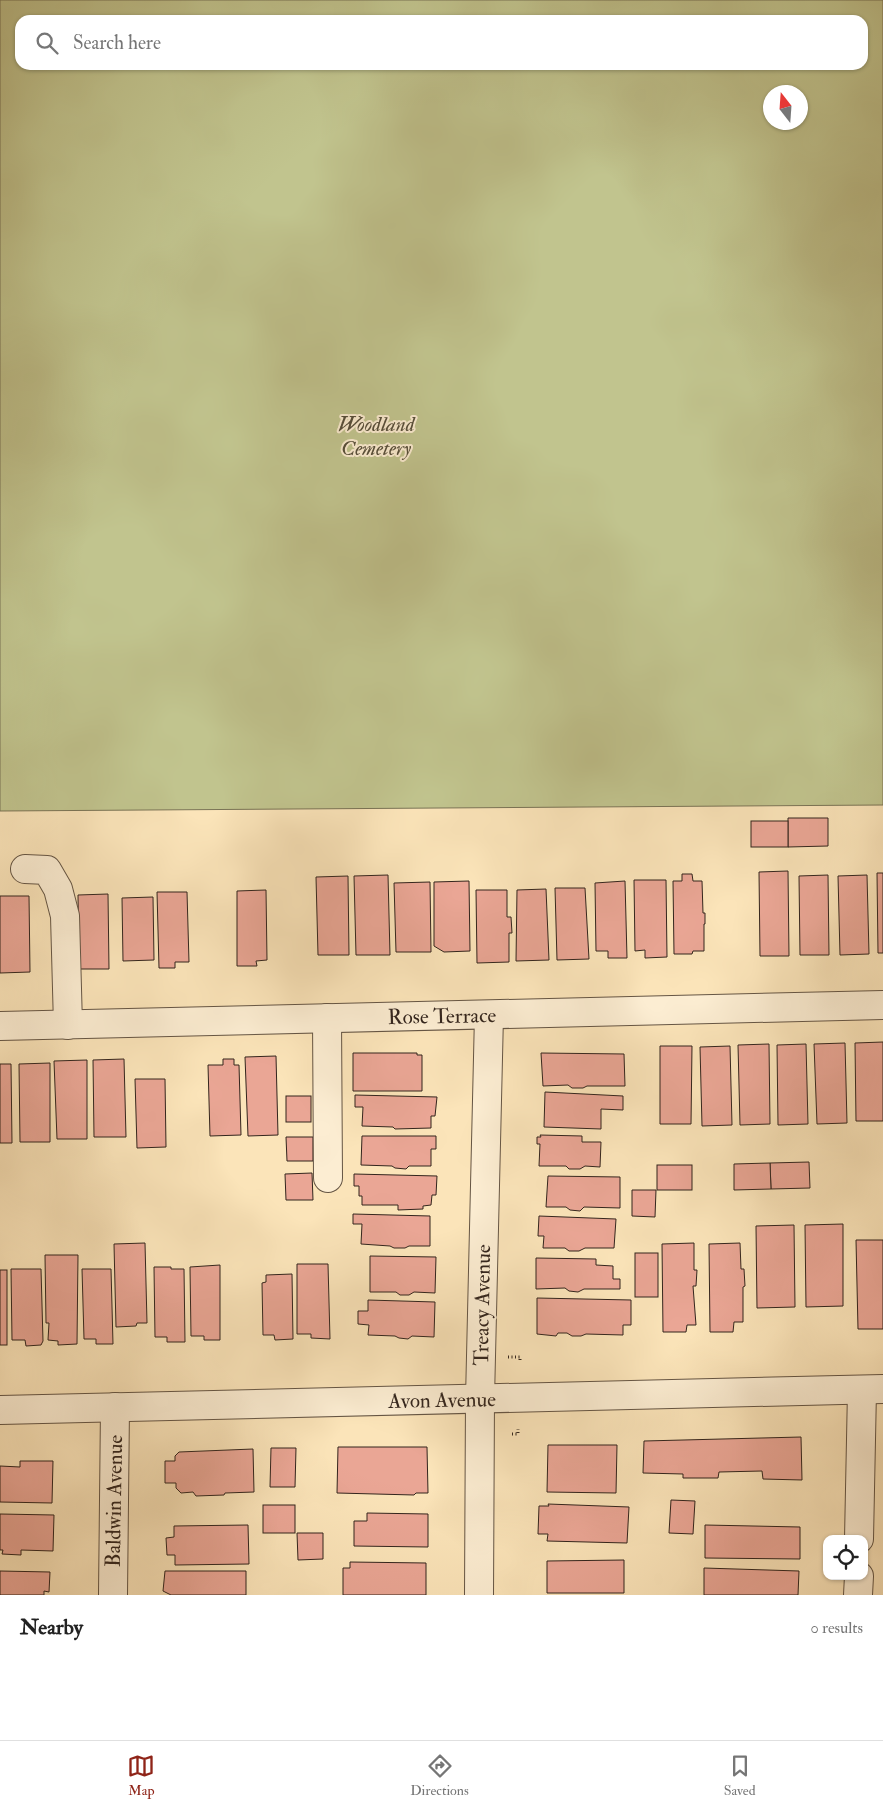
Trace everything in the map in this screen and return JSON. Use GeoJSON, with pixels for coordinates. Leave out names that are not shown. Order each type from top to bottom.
{"type":"FeatureCollection","features":[{"type":"Feature","properties":{"kind":"street"},"geometry":{"type":"LineString","coordinates":[[25,869],[47,870],[58,889],[65,916],[68,1024]]}},
{"type":"Feature","properties":{"kind":"street","name":"Rose Terrace"},"geometry":{"type":"LineString","coordinates":[[0,1026],[883,1005]]}},
{"type":"Feature","properties":{"kind":"street","name":"Treacy Avenue"},"geometry":{"type":"LineString","coordinates":[[479,1595],[480,1399],[489,1015]]}},
{"type":"Feature","properties":{"kind":"street"},"geometry":{"type":"LineString","coordinates":[[327,1018],[328,1178]]}},
{"type":"Feature","properties":{"kind":"street"},"geometry":{"type":"LineString","coordinates":[[859,1535],[872,1390]]}},
{"type":"Feature","properties":{"kind":"street","name":"Avon Avenue"},"geometry":{"type":"LineString","coordinates":[[0,1410],[872,1390]]}},
{"type":"Feature","properties":{"kind":"street","name":"Baldwin Avenue"},"geometry":{"type":"LineString","coordinates":[[113,1595],[115,1407]]}},
{"type":"Feature","properties":{"kind":"street"},"geometry":{"type":"LineString","coordinates":[[858,1595],[859,1580]]}},
{"type":"Feature","properties":{"kind":"path"},"geometry":{"type":"LineString","coordinates":[[507,1357],[520,1357],[520,1362]]}},
{"type":"Feature","properties":{"kind":"path"},"geometry":{"type":"LineString","coordinates":[[512,1434],[518,1434],[518,1429]]}},
{"type":"Feature","properties":{"kind":"green space","name":"Woodland Cemetery"},"geometry":{"type":"Polygon","coordinates":[[[0,0],[883,0],[883,805],[0,811],[0,0]]]}},
{"type":"Feature","properties":{"kind":"building"},"geometry":{"type":"Polygon","coordinates":[[[788,818],[828,818],[828,846],[788,847],[788,818]]]}},
{"type":"Feature","properties":{"kind":"building"},"geometry":{"type":"Polygon","coordinates":[[[751,821],[788,821],[788,847],[751,847],[751,821]]]}},
{"type":"Feature","properties":{"kind":"building"},"geometry":{"type":"Polygon","coordinates":[[[788,871],[789,956],[760,956],[759,872],[788,871]]]}},
{"type":"Feature","properties":{"kind":"building"},"geometry":{"type":"Polygon","coordinates":[[[877,873],[883,873],[883,953],[878,953],[877,873]]]}},
{"type":"Feature","properties":{"kind":"building"},"geometry":{"type":"Polygon","coordinates":[[[682,874],[692,874],[693,881],[702,881],[703,913],[705,913],[704,951],[693,951],[692,954],[674,954],[673,881],[682,881],[682,874]]]}},
{"type":"Feature","properties":{"kind":"building"},"geometry":{"type":"Polygon","coordinates":[[[388,875],[390,955],[356,955],[354,876],[388,875]]]}},
{"type":"Feature","properties":{"kind":"building"},"geometry":{"type":"Polygon","coordinates":[[[828,875],[829,955],[800,955],[799,876],[828,875]]]}},
{"type":"Feature","properties":{"kind":"building"},"geometry":{"type":"Polygon","coordinates":[[[867,875],[869,954],[840,955],[838,876],[867,875]]]}},
{"type":"Feature","properties":{"kind":"building"},"geometry":{"type":"Polygon","coordinates":[[[348,876],[349,955],[318,955],[316,877],[348,876]]]}},
{"type":"Feature","properties":{"kind":"building"},"geometry":{"type":"Polygon","coordinates":[[[634,880],[666,880],[667,957],[645,958],[645,950],[635,951],[634,880]]]}},
{"type":"Feature","properties":{"kind":"building"},"geometry":{"type":"Polygon","coordinates":[[[469,881],[470,951],[444,952],[434,946],[434,882],[469,881]]]}},
{"type":"Feature","properties":{"kind":"building"},"geometry":{"type":"Polygon","coordinates":[[[625,881],[627,958],[608,958],[608,951],[596,951],[595,883],[625,881]]]}},
{"type":"Feature","properties":{"kind":"building"},"geometry":{"type":"Polygon","coordinates":[[[430,882],[431,952],[396,952],[394,883],[430,882]]]}},
{"type":"Feature","properties":{"kind":"building"},"geometry":{"type":"Polygon","coordinates":[[[555,888],[585,888],[589,959],[557,960],[555,888]]]}},
{"type":"Feature","properties":{"kind":"building"},"geometry":{"type":"Polygon","coordinates":[[[546,889],[549,960],[516,961],[517,890],[546,889]]]}},
{"type":"Feature","properties":{"kind":"building"},"geometry":{"type":"Polygon","coordinates":[[[266,890],[267,960],[256,961],[257,966],[237,966],[237,891],[266,890]]]}},
{"type":"Feature","properties":{"kind":"building"},"geometry":{"type":"Polygon","coordinates":[[[476,890],[507,890],[507,917],[511,917],[512,933],[509,933],[509,962],[477,963],[476,890]]]}},
{"type":"Feature","properties":{"kind":"building"},"geometry":{"type":"Polygon","coordinates":[[[157,892],[187,892],[189,962],[175,962],[175,968],[159,968],[157,892]]]}},
{"type":"Feature","properties":{"kind":"building"},"geometry":{"type":"Polygon","coordinates":[[[108,894],[109,969],[79,969],[78,895],[108,894]]]}},
{"type":"Feature","properties":{"kind":"building"},"geometry":{"type":"Polygon","coordinates":[[[0,896],[29,896],[30,972],[0,973],[0,896]]]}},
{"type":"Feature","properties":{"kind":"building"},"geometry":{"type":"Polygon","coordinates":[[[153,897],[154,960],[123,961],[122,898],[153,897]]]}},
{"type":"Feature","properties":{"kind":"building"},"geometry":{"type":"Polygon","coordinates":[[[883,1042],[883,1121],[856,1121],[855,1043],[883,1042]]]}},
{"type":"Feature","properties":{"kind":"building"},"geometry":{"type":"Polygon","coordinates":[[[845,1043],[847,1123],[817,1124],[814,1044],[845,1043]]]}},
{"type":"Feature","properties":{"kind":"building"},"geometry":{"type":"Polygon","coordinates":[[[769,1044],[770,1124],[740,1125],[738,1045],[769,1044]]]}},
{"type":"Feature","properties":{"kind":"building"},"geometry":{"type":"Polygon","coordinates":[[[806,1044],[808,1124],[778,1125],[777,1045],[806,1044]]]}},
{"type":"Feature","properties":{"kind":"building"},"geometry":{"type":"Polygon","coordinates":[[[660,1046],[692,1046],[691,1124],[660,1124],[660,1046]]]}},
{"type":"Feature","properties":{"kind":"building"},"geometry":{"type":"Polygon","coordinates":[[[730,1046],[732,1125],[702,1126],[700,1047],[730,1046]]]}},
{"type":"Feature","properties":{"kind":"building"},"geometry":{"type":"Polygon","coordinates":[[[353,1053],[417,1053],[417,1055],[422,1055],[422,1091],[353,1091],[353,1053]]]}},
{"type":"Feature","properties":{"kind":"building"},"geometry":{"type":"Polygon","coordinates":[[[541,1053],[624,1054],[625,1086],[572,1088],[568,1085],[543,1086],[541,1053]]]}},
{"type":"Feature","properties":{"kind":"building"},"geometry":{"type":"Polygon","coordinates":[[[276,1056],[278,1135],[248,1136],[245,1057],[276,1056]]]}},
{"type":"Feature","properties":{"kind":"building"},"geometry":{"type":"Polygon","coordinates":[[[124,1059],[126,1137],[94,1137],[93,1060],[124,1059]]]}},
{"type":"Feature","properties":{"kind":"building"},"geometry":{"type":"Polygon","coordinates":[[[223,1059],[234,1059],[234,1065],[239,1065],[241,1135],[210,1136],[208,1065],[223,1065],[223,1059]]]}},
{"type":"Feature","properties":{"kind":"building"},"geometry":{"type":"Polygon","coordinates":[[[87,1060],[87,1139],[57,1139],[54,1061],[87,1060]]]}},
{"type":"Feature","properties":{"kind":"building"},"geometry":{"type":"Polygon","coordinates":[[[50,1063],[50,1142],[20,1142],[19,1064],[50,1063]]]}},
{"type":"Feature","properties":{"kind":"building"},"geometry":{"type":"Polygon","coordinates":[[[0,1064],[11,1064],[12,1143],[0,1143],[0,1064]]]}},
{"type":"Feature","properties":{"kind":"building"},"geometry":{"type":"Polygon","coordinates":[[[135,1079],[165,1079],[166,1147],[137,1148],[135,1079]]]}},
{"type":"Feature","properties":{"kind":"building"},"geometry":{"type":"Polygon","coordinates":[[[545,1092],[623,1096],[623,1110],[601,1109],[601,1129],[544,1127],[545,1092]]]}},
{"type":"Feature","properties":{"kind":"building"},"geometry":{"type":"Polygon","coordinates":[[[355,1095],[437,1097],[435,1116],[431,1116],[431,1128],[395,1129],[393,1127],[362,1126],[363,1107],[355,1107],[355,1095]]]}},
{"type":"Feature","properties":{"kind":"building"},"geometry":{"type":"Polygon","coordinates":[[[286,1096],[311,1096],[311,1122],[286,1122],[286,1096]]]}},
{"type":"Feature","properties":{"kind":"building"},"geometry":{"type":"Polygon","coordinates":[[[540,1135],[582,1136],[582,1142],[601,1142],[600,1167],[585,1166],[580,1169],[569,1169],[566,1166],[539,1166],[540,1144],[537,1144],[537,1137],[541,1137],[540,1135]]]}},
{"type":"Feature","properties":{"kind":"building"},"geometry":{"type":"Polygon","coordinates":[[[362,1136],[436,1136],[436,1149],[431,1149],[431,1166],[409,1166],[406,1169],[392,1166],[361,1165],[362,1136]]]}},
{"type":"Feature","properties":{"kind":"building"},"geometry":{"type":"Polygon","coordinates":[[[286,1137],[313,1137],[313,1161],[287,1161],[286,1137]]]}},
{"type":"Feature","properties":{"kind":"building"},"geometry":{"type":"Polygon","coordinates":[[[809,1162],[810,1188],[771,1189],[770,1163],[809,1162]]]}},
{"type":"Feature","properties":{"kind":"building"},"geometry":{"type":"Polygon","coordinates":[[[770,1163],[771,1189],[734,1190],[734,1164],[770,1163]]]}},
{"type":"Feature","properties":{"kind":"building"},"geometry":{"type":"Polygon","coordinates":[[[657,1165],[692,1165],[692,1190],[657,1190],[657,1165]]]}},
{"type":"Feature","properties":{"kind":"building"},"geometry":{"type":"Polygon","coordinates":[[[312,1173],[313,1200],[286,1200],[285,1174],[312,1173]]]}},
{"type":"Feature","properties":{"kind":"building"},"geometry":{"type":"Polygon","coordinates":[[[354,1174],[437,1176],[436,1195],[432,1195],[431,1205],[423,1206],[423,1209],[398,1210],[398,1205],[362,1205],[362,1196],[359,1196],[359,1186],[354,1186],[354,1174]]]}},
{"type":"Feature","properties":{"kind":"building"},"geometry":{"type":"Polygon","coordinates":[[[548,1176],[620,1177],[620,1208],[584,1207],[580,1211],[570,1210],[566,1207],[546,1207],[548,1176]]]}},
{"type":"Feature","properties":{"kind":"building"},"geometry":{"type":"Polygon","coordinates":[[[632,1190],[656,1190],[655,1217],[632,1216],[632,1190]]]}},
{"type":"Feature","properties":{"kind":"building"},"geometry":{"type":"Polygon","coordinates":[[[353,1214],[430,1216],[430,1246],[394,1248],[390,1246],[361,1244],[362,1224],[353,1224],[353,1214]]]}},
{"type":"Feature","properties":{"kind":"building"},"geometry":{"type":"Polygon","coordinates":[[[539,1216],[616,1219],[614,1248],[585,1248],[579,1251],[569,1251],[565,1248],[543,1248],[544,1236],[538,1236],[539,1216]]]}},
{"type":"Feature","properties":{"kind":"building"},"geometry":{"type":"Polygon","coordinates":[[[843,1224],[843,1306],[806,1307],[805,1225],[843,1224]]]}},
{"type":"Feature","properties":{"kind":"building"},"geometry":{"type":"Polygon","coordinates":[[[794,1225],[795,1307],[757,1308],[756,1226],[794,1225]]]}},
{"type":"Feature","properties":{"kind":"building"},"geometry":{"type":"Polygon","coordinates":[[[856,1240],[883,1240],[883,1329],[858,1329],[856,1240]]]}},
{"type":"Feature","properties":{"kind":"building"},"geometry":{"type":"Polygon","coordinates":[[[145,1243],[147,1323],[137,1323],[136,1326],[116,1327],[114,1244],[145,1243]]]}},
{"type":"Feature","properties":{"kind":"building"},"geometry":{"type":"Polygon","coordinates":[[[694,1243],[694,1270],[697,1270],[696,1286],[693,1286],[696,1325],[687,1325],[686,1332],[663,1332],[662,1244],[694,1243]]]}},
{"type":"Feature","properties":{"kind":"building"},"geometry":{"type":"Polygon","coordinates":[[[740,1243],[741,1269],[744,1269],[745,1286],[743,1287],[743,1322],[734,1322],[733,1332],[710,1332],[709,1244],[740,1243]]]}},
{"type":"Feature","properties":{"kind":"building"},"geometry":{"type":"Polygon","coordinates":[[[635,1253],[658,1253],[658,1297],[635,1297],[635,1253]]]}},
{"type":"Feature","properties":{"kind":"building"},"geometry":{"type":"Polygon","coordinates":[[[45,1255],[78,1255],[77,1344],[58,1345],[58,1341],[48,1340],[49,1323],[46,1323],[45,1255]]]}},
{"type":"Feature","properties":{"kind":"building"},"geometry":{"type":"Polygon","coordinates":[[[370,1256],[436,1257],[435,1293],[414,1292],[409,1295],[400,1295],[396,1292],[370,1292],[370,1256]]]}},
{"type":"Feature","properties":{"kind":"building"},"geometry":{"type":"Polygon","coordinates":[[[536,1258],[596,1259],[596,1265],[613,1266],[613,1279],[620,1279],[620,1289],[584,1289],[578,1292],[569,1291],[565,1288],[536,1289],[536,1258]]]}},
{"type":"Feature","properties":{"kind":"building"},"geometry":{"type":"Polygon","coordinates":[[[297,1264],[328,1264],[330,1339],[311,1338],[311,1334],[297,1334],[297,1264]]]}},
{"type":"Feature","properties":{"kind":"building"},"geometry":{"type":"Polygon","coordinates":[[[220,1265],[220,1340],[204,1340],[204,1336],[191,1336],[190,1267],[220,1265]]]}},
{"type":"Feature","properties":{"kind":"building"},"geometry":{"type":"Polygon","coordinates":[[[154,1267],[184,1269],[185,1342],[167,1342],[167,1337],[155,1337],[154,1267]]]}},
{"type":"Feature","properties":{"kind":"building"},"geometry":{"type":"Polygon","coordinates":[[[11,1269],[41,1269],[43,1341],[41,1345],[26,1346],[25,1340],[12,1340],[11,1269]]]}},
{"type":"Feature","properties":{"kind":"building"},"geometry":{"type":"Polygon","coordinates":[[[82,1269],[111,1269],[113,1344],[96,1344],[96,1339],[84,1339],[82,1269]]]}},
{"type":"Feature","properties":{"kind":"building"},"geometry":{"type":"Polygon","coordinates":[[[0,1270],[7,1270],[7,1345],[0,1345],[0,1270]]]}},
{"type":"Feature","properties":{"kind":"building"},"geometry":{"type":"Polygon","coordinates":[[[292,1274],[293,1339],[275,1340],[274,1335],[263,1335],[262,1283],[266,1282],[266,1275],[292,1274]]]}},
{"type":"Feature","properties":{"kind":"building"},"geometry":{"type":"Polygon","coordinates":[[[537,1298],[631,1300],[631,1325],[623,1325],[623,1335],[586,1334],[572,1336],[567,1333],[558,1333],[556,1336],[537,1334],[537,1298]]]}},
{"type":"Feature","properties":{"kind":"building"},"geometry":{"type":"Polygon","coordinates":[[[368,1300],[435,1302],[434,1337],[412,1336],[408,1339],[395,1336],[368,1335],[369,1325],[358,1324],[358,1311],[368,1311],[368,1300]]]}},
{"type":"Feature","properties":{"kind":"building"},"geometry":{"type":"Polygon","coordinates":[[[801,1437],[802,1480],[763,1479],[762,1471],[719,1472],[718,1478],[683,1478],[683,1474],[643,1473],[644,1441],[801,1437]]]}},
{"type":"Feature","properties":{"kind":"building"},"geometry":{"type":"Polygon","coordinates":[[[548,1445],[617,1445],[616,1493],[547,1492],[548,1445]]]}},
{"type":"Feature","properties":{"kind":"building"},"geometry":{"type":"Polygon","coordinates":[[[338,1447],[427,1447],[428,1493],[416,1493],[414,1495],[337,1493],[338,1447]]]}},
{"type":"Feature","properties":{"kind":"building"},"geometry":{"type":"Polygon","coordinates":[[[271,1448],[296,1448],[295,1487],[270,1487],[271,1448]]]}},
{"type":"Feature","properties":{"kind":"building"},"geometry":{"type":"Polygon","coordinates":[[[253,1449],[254,1492],[196,1496],[193,1492],[181,1493],[176,1488],[176,1483],[165,1483],[165,1461],[175,1461],[175,1456],[179,1452],[253,1449]]]}},
{"type":"Feature","properties":{"kind":"building"},"geometry":{"type":"Polygon","coordinates":[[[20,1461],[53,1461],[52,1503],[0,1502],[0,1466],[20,1467],[20,1461]]]}},
{"type":"Feature","properties":{"kind":"building"},"geometry":{"type":"Polygon","coordinates":[[[671,1500],[695,1501],[693,1534],[669,1533],[671,1500]]]}},
{"type":"Feature","properties":{"kind":"building"},"geometry":{"type":"Polygon","coordinates":[[[548,1504],[629,1507],[627,1543],[547,1541],[548,1534],[538,1534],[539,1506],[549,1506],[548,1504]]]}},
{"type":"Feature","properties":{"kind":"building"},"geometry":{"type":"Polygon","coordinates":[[[263,1505],[295,1505],[295,1533],[263,1533],[263,1505]]]}},
{"type":"Feature","properties":{"kind":"building"},"geometry":{"type":"Polygon","coordinates":[[[367,1513],[428,1514],[428,1547],[354,1546],[354,1521],[367,1521],[367,1513]]]}},
{"type":"Feature","properties":{"kind":"building"},"geometry":{"type":"Polygon","coordinates":[[[0,1514],[54,1515],[53,1551],[21,1550],[21,1555],[2,1554],[3,1550],[0,1550],[0,1514]]]}},
{"type":"Feature","properties":{"kind":"building"},"geometry":{"type":"Polygon","coordinates":[[[248,1525],[249,1564],[175,1565],[175,1555],[167,1555],[166,1538],[174,1537],[174,1526],[248,1525]]]}},
{"type":"Feature","properties":{"kind":"building"},"geometry":{"type":"Polygon","coordinates":[[[705,1525],[800,1527],[800,1559],[705,1558],[705,1525]]]}},
{"type":"Feature","properties":{"kind":"building"},"geometry":{"type":"Polygon","coordinates":[[[297,1533],[323,1533],[323,1559],[298,1560],[297,1533]]]}},
{"type":"Feature","properties":{"kind":"building"},"geometry":{"type":"Polygon","coordinates":[[[624,1560],[624,1593],[547,1593],[547,1561],[624,1560]]]}},
{"type":"Feature","properties":{"kind":"building"},"geometry":{"type":"Polygon","coordinates":[[[350,1562],[426,1563],[426,1595],[343,1595],[343,1568],[350,1568],[350,1562]]]}},
{"type":"Feature","properties":{"kind":"building"},"geometry":{"type":"Polygon","coordinates":[[[704,1568],[799,1571],[798,1595],[704,1595],[704,1568]]]}},
{"type":"Feature","properties":{"kind":"building"},"geometry":{"type":"Polygon","coordinates":[[[0,1571],[50,1572],[49,1592],[44,1591],[44,1595],[0,1595],[0,1571]]]}},
{"type":"Feature","properties":{"kind":"building"},"geometry":{"type":"Polygon","coordinates":[[[165,1571],[246,1571],[246,1595],[171,1595],[163,1591],[165,1571]]]}}]}
